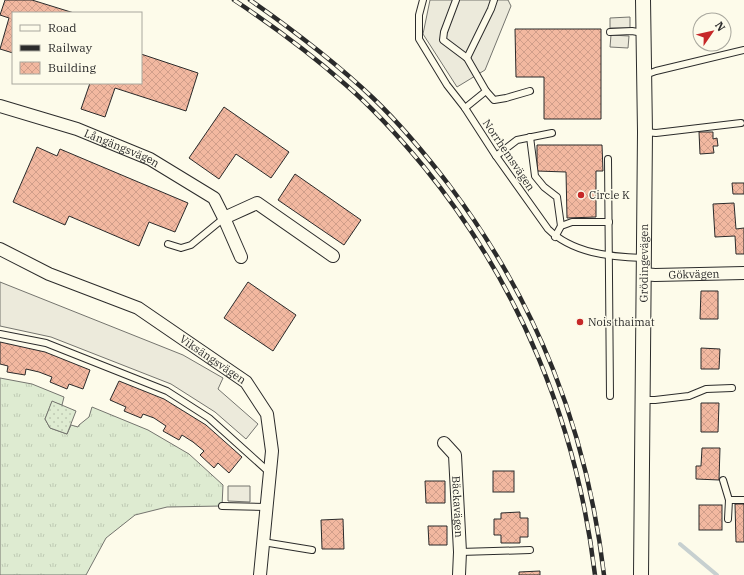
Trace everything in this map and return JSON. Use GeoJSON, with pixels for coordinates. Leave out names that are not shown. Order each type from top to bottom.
{"type":"FeatureCollection","features":[{"type":"Feature","properties":{"kind":"street","name":"Grödingevägen"},"geometry":{"type":"LineString","coordinates":[[641,575],[645,132],[643,0]]}},
{"type":"Feature","properties":{"kind":"street","name":"Långängsvägen"},"geometry":{"type":"LineString","coordinates":[[0,106],[77,129],[150,159],[214,198],[241,257]]}},
{"type":"Feature","properties":{"kind":"street"},"geometry":{"type":"LineString","coordinates":[[224,218],[256,203],[333,256]]}},
{"type":"Feature","properties":{"kind":"street","name":"Viksängsvägen"},"geometry":{"type":"LineString","coordinates":[[0,249],[49,274],[138,308],[246,382],[267,414],[272,451],[260,575]]}},
{"type":"Feature","properties":{"kind":"street","name":"Gökvägen"},"geometry":{"type":"LineString","coordinates":[[643,274],[744,274]]}},
{"type":"Feature","properties":{"kind":"street","name":"Bäckavägen"},"geometry":{"type":"LineString","coordinates":[[444,442],[455,455],[460,552],[459,575]]}},
{"type":"Feature","properties":{"kind":"lane","name":"Norrhemsvägen"},"geometry":{"type":"LineString","coordinates":[[423,0],[419,15],[419,38],[447,85],[465,108],[496,156],[548,229],[555,237],[582,249],[609,255],[643,258]]}},
{"type":"Feature","properties":{"kind":"lane"},"geometry":{"type":"LineString","coordinates":[[456,0],[444,32],[443,40],[467,58],[486,91],[494,100],[530,91]]}},
{"type":"Feature","properties":{"kind":"lane"},"geometry":{"type":"LineString","coordinates":[[467,58],[494,0]]}},
{"type":"Feature","properties":{"kind":"lane"},"geometry":{"type":"LineString","coordinates":[[610,32],[632,30],[643,33]]}},
{"type":"Feature","properties":{"kind":"lane"},"geometry":{"type":"LineString","coordinates":[[644,76],[656,71],[744,50]]}},
{"type":"Feature","properties":{"kind":"lane"},"geometry":{"type":"LineString","coordinates":[[465,108],[486,91]]}},
{"type":"Feature","properties":{"kind":"lane"},"geometry":{"type":"LineString","coordinates":[[645,132],[656,133],[741,123]]}},
{"type":"Feature","properties":{"kind":"lane"},"geometry":{"type":"LineString","coordinates":[[496,156],[517,140],[552,133]]}},
{"type":"Feature","properties":{"kind":"lane"},"geometry":{"type":"LineString","coordinates":[[530,137],[535,176],[544,187],[557,197],[561,226],[555,237]]}},
{"type":"Feature","properties":{"kind":"lane"},"geometry":{"type":"LineString","coordinates":[[608,159],[610,396]]}},
{"type":"Feature","properties":{"kind":"lane"},"geometry":{"type":"LineString","coordinates":[[168,244],[181,248],[191,245],[224,218]]}},
{"type":"Feature","properties":{"kind":"lane"},"geometry":{"type":"LineString","coordinates":[[561,226],[572,222],[609,222]]}},
{"type":"Feature","properties":{"kind":"lane"},"geometry":{"type":"LineString","coordinates":[[0,334],[46,343],[167,392],[209,418],[270,473]]}},
{"type":"Feature","properties":{"kind":"lane"},"geometry":{"type":"LineString","coordinates":[[642,400],[689,396],[706,389],[732,388]]}},
{"type":"Feature","properties":{"kind":"lane"},"geometry":{"type":"LineString","coordinates":[[723,480],[729,500],[728,519]]}},
{"type":"Feature","properties":{"kind":"lane"},"geometry":{"type":"LineString","coordinates":[[729,500],[744,500]]}},
{"type":"Feature","properties":{"kind":"lane"},"geometry":{"type":"LineString","coordinates":[[222,506],[266,508]]}},
{"type":"Feature","properties":{"kind":"lane"},"geometry":{"type":"LineString","coordinates":[[263,542],[312,550]]}},
{"type":"Feature","properties":{"kind":"lane"},"geometry":{"type":"LineString","coordinates":[[460,552],[530,550]]}},
{"type":"Feature","properties":{"kind":"green space"},"geometry":{"type":"Polygon","coordinates":[[[0,378],[32,384],[64,397],[62,405],[52,402],[45,419],[50,428],[67,434],[71,425],[78,427],[89,417],[92,407],[148,430],[189,454],[223,485],[222,506],[167,507],[135,515],[106,538],[86,575],[0,575],[0,378]]]}},
{"type":"Feature","properties":{"kind":"green space"},"geometry":{"type":"Polygon","coordinates":[[[52,401],[76,411],[67,434],[50,428],[45,419],[52,401]]]}},
{"type":"Feature","properties":{"kind":"shaded area"},"geometry":{"type":"Polygon","coordinates":[[[430,0],[508,0],[511,6],[485,70],[457,87],[423,34],[430,0]]]}},
{"type":"Feature","properties":{"kind":"shaded area"},"geometry":{"type":"Polygon","coordinates":[[[630,17],[630,28],[610,28],[610,18],[630,17]]]}},
{"type":"Feature","properties":{"kind":"shaded area"},"geometry":{"type":"Polygon","coordinates":[[[611,35],[629,36],[628,48],[610,47],[611,35]]]}},
{"type":"Feature","properties":{"kind":"shaded area"},"geometry":{"type":"Polygon","coordinates":[[[0,282],[183,355],[223,378],[218,389],[258,424],[246,439],[215,412],[171,384],[51,337],[0,326],[0,282]]]}},
{"type":"Feature","properties":{"kind":"shaded area"},"geometry":{"type":"Polygon","coordinates":[[[228,486],[250,486],[250,502],[228,501],[228,486]]]}},
{"type":"Feature","properties":{"kind":"building"},"geometry":{"type":"Polygon","coordinates":[[[5,0],[32,0],[71,12],[12,12],[12,53],[0,49],[9,18],[0,15],[5,0]]]}},
{"type":"Feature","properties":{"kind":"building"},"geometry":{"type":"Polygon","coordinates":[[[515,29],[601,29],[601,119],[544,119],[544,77],[516,77],[515,29]]]}},
{"type":"Feature","properties":{"kind":"building"},"geometry":{"type":"Polygon","coordinates":[[[142,54],[198,73],[186,111],[115,88],[105,117],[81,109],[90,84],[142,84],[142,54]]]}},
{"type":"Feature","properties":{"kind":"building"},"geometry":{"type":"Polygon","coordinates":[[[224,107],[289,152],[271,178],[236,154],[219,179],[189,158],[224,107]]]}},
{"type":"Feature","properties":{"kind":"building"},"geometry":{"type":"Polygon","coordinates":[[[699,132],[713,132],[713,139],[717,138],[718,146],[713,146],[714,153],[700,154],[699,132]]]}},
{"type":"Feature","properties":{"kind":"building","name":"Circle K"},"geometry":{"type":"Polygon","coordinates":[[[537,145],[602,145],[603,171],[596,171],[596,217],[567,218],[566,172],[537,171],[537,145]]]}},
{"type":"Feature","properties":{"kind":"building"},"geometry":{"type":"Polygon","coordinates":[[[37,147],[57,156],[60,149],[188,203],[175,232],[149,222],[139,246],[69,216],[65,225],[13,202],[37,147]]]}},
{"type":"Feature","properties":{"kind":"building"},"geometry":{"type":"Polygon","coordinates":[[[295,174],[361,220],[344,245],[278,200],[295,174]]]}},
{"type":"Feature","properties":{"kind":"building"},"geometry":{"type":"Polygon","coordinates":[[[732,183],[744,183],[744,194],[733,194],[732,183]]]}},
{"type":"Feature","properties":{"kind":"building"},"geometry":{"type":"Polygon","coordinates":[[[734,203],[736,229],[744,228],[744,254],[736,254],[735,236],[715,237],[713,204],[734,203]]]}},
{"type":"Feature","properties":{"kind":"building"},"geometry":{"type":"Polygon","coordinates":[[[248,282],[296,315],[273,351],[224,318],[248,282]]]}},
{"type":"Feature","properties":{"kind":"building"},"geometry":{"type":"Polygon","coordinates":[[[701,291],[718,291],[718,319],[700,319],[701,291]]]}},
{"type":"Feature","properties":{"kind":"building"},"geometry":{"type":"Polygon","coordinates":[[[0,342],[45,352],[90,370],[83,389],[69,384],[67,389],[50,382],[52,377],[26,369],[25,375],[7,372],[8,366],[0,364],[0,342]]]}},
{"type":"Feature","properties":{"kind":"building"},"geometry":{"type":"Polygon","coordinates":[[[701,348],[720,349],[719,369],[701,369],[701,348]]]}},
{"type":"Feature","properties":{"kind":"building"},"geometry":{"type":"Polygon","coordinates":[[[119,381],[164,399],[206,425],[242,457],[229,473],[218,463],[214,468],[200,455],[204,451],[193,442],[182,435],[179,440],[163,431],[166,426],[154,418],[143,414],[141,418],[124,411],[126,407],[110,400],[119,381]]]}},
{"type":"Feature","properties":{"kind":"building"},"geometry":{"type":"Polygon","coordinates":[[[701,403],[719,403],[718,432],[701,432],[701,403]]]}},
{"type":"Feature","properties":{"kind":"building"},"geometry":{"type":"Polygon","coordinates":[[[702,448],[720,448],[719,480],[696,479],[696,466],[701,466],[702,448]]]}},
{"type":"Feature","properties":{"kind":"building"},"geometry":{"type":"Polygon","coordinates":[[[493,471],[514,471],[514,492],[493,492],[493,471]]]}},
{"type":"Feature","properties":{"kind":"building"},"geometry":{"type":"Polygon","coordinates":[[[425,481],[445,481],[445,503],[426,503],[425,481]]]}},
{"type":"Feature","properties":{"kind":"building"},"geometry":{"type":"Polygon","coordinates":[[[735,504],[744,504],[744,542],[736,542],[735,504]]]}},
{"type":"Feature","properties":{"kind":"building"},"geometry":{"type":"Polygon","coordinates":[[[699,505],[722,505],[722,530],[699,530],[699,505]]]}},
{"type":"Feature","properties":{"kind":"building"},"geometry":{"type":"Polygon","coordinates":[[[520,512],[520,518],[528,518],[528,537],[520,537],[520,543],[501,543],[501,535],[494,535],[494,519],[501,519],[501,513],[520,512]]]}},
{"type":"Feature","properties":{"kind":"building"},"geometry":{"type":"Polygon","coordinates":[[[343,519],[344,549],[322,549],[321,520],[343,519]]]}},
{"type":"Feature","properties":{"kind":"building"},"geometry":{"type":"Polygon","coordinates":[[[428,526],[447,526],[447,545],[429,545],[428,526]]]}},
{"type":"Feature","properties":{"kind":"building"},"geometry":{"type":"Polygon","coordinates":[[[540,571],[540,575],[519,575],[519,572],[540,571]]]}},
{"type":"Feature","properties":{"kind":"waterway"},"geometry":{"type":"LineString","coordinates":[[680,544],[717,575]]}},
{"type":"Feature","properties":{"kind":"railway"},"geometry":{"type":"LineString","coordinates":[[234,0],[319,62],[377,114],[424,167],[458,212],[489,259],[516,308],[539,359],[558,411],[574,464],[586,519],[595,575]]}},
{"type":"Feature","properties":{"kind":"railway"},"geometry":{"type":"LineString","coordinates":[[250,0],[329,59],[383,108],[403,129],[449,185],[480,229],[508,275],[532,322],[553,370],[571,419],[585,469],[596,521],[604,575]]}},
{"type":"Feature","properties":{"kind":"place","name":"Circle K"},"geometry":{"type":"Point","coordinates":[581,195]}},
{"type":"Feature","properties":{"kind":"place","name":"Nois thaimat"},"geometry":{"type":"Point","coordinates":[580,322]}}]}
